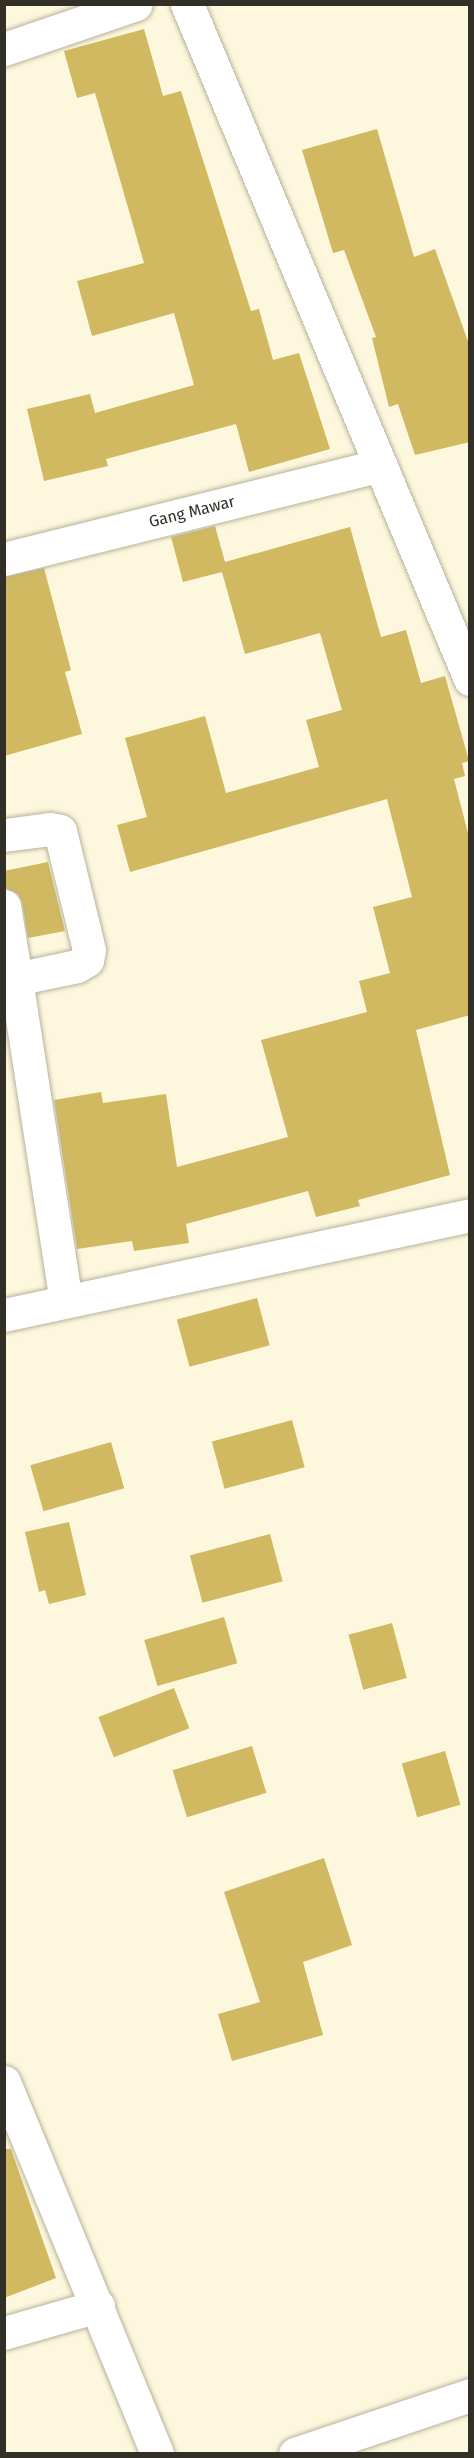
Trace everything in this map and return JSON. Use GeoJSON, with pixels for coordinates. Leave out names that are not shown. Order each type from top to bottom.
{"type":"FeatureCollection","features":[{"type":"Feature","properties":{"kind":"street"},"geometry":{"type":"LineString","coordinates":[[4,49],[136,4]]}},
{"type":"Feature","properties":{"kind":"street"},"geometry":{"type":"LineString","coordinates":[[187,4],[470,679]]}},
{"type":"Feature","properties":{"kind":"street","name":"Gang Mawar"},"geometry":{"type":"LineString","coordinates":[[4,559],[380,465]]}},
{"type":"Feature","properties":{"kind":"street"},"geometry":{"type":"LineString","coordinates":[[4,835],[50,829],[60,831],[89,950],[87,960],[77,966],[16,979]]}},
{"type":"Feature","properties":{"kind":"street"},"geometry":{"type":"LineString","coordinates":[[4,906],[66,1302]]}},
{"type":"Feature","properties":{"kind":"street"},"geometry":{"type":"LineString","coordinates":[[4,1315],[470,1215]]}},
{"type":"Feature","properties":{"kind":"street"},"geometry":{"type":"LineString","coordinates":[[4,2082],[157,2454]]}},
{"type":"Feature","properties":{"kind":"street"},"geometry":{"type":"LineString","coordinates":[[4,2333],[98,2306]]}},
{"type":"Feature","properties":{"kind":"street"},"geometry":{"type":"LineString","coordinates":[[295,2454],[470,2395]]}},
{"type":"Feature","properties":{"kind":"building"},"geometry":{"type":"Polygon","coordinates":[[[144,29],[163,96],[181,91],[251,311],[259,309],[273,360],[299,353],[330,449],[249,472],[236,424],[106,459],[108,466],[44,481],[27,409],[90,394],[95,413],[194,385],[174,313],[92,336],[77,281],[144,263],[95,93],[77,98],[64,51],[144,29]]]}},
{"type":"Feature","properties":{"kind":"building"},"geometry":{"type":"Polygon","coordinates":[[[377,129],[414,257],[435,249],[470,347],[470,442],[415,455],[398,404],[389,407],[372,338],[376,337],[344,250],[333,253],[302,150],[377,129]]]}},
{"type":"Feature","properties":{"kind":"building"},"geometry":{"type":"Polygon","coordinates":[[[215,526],[225,562],[350,527],[381,637],[406,630],[421,683],[445,676],[469,761],[462,763],[465,776],[454,779],[470,841],[470,1015],[416,1030],[450,1175],[358,1200],[360,1206],[316,1217],[308,1191],[186,1224],[189,1243],[134,1251],[132,1241],[77,1249],[54,1100],[101,1092],[103,1103],[166,1094],[177,1167],[288,1137],[261,1040],[367,1012],[359,981],[390,973],[373,907],[412,897],[387,799],[130,872],[117,825],[147,817],[125,738],[205,716],[226,793],[319,767],[306,720],[342,710],[320,633],[245,654],[222,572],[183,582],[171,537],[215,526]]]}},
{"type":"Feature","properties":{"kind":"building"},"geometry":{"type":"Polygon","coordinates":[[[44,568],[71,670],[65,672],[82,734],[4,756],[4,577],[44,568]]]}},
{"type":"Feature","properties":{"kind":"building"},"geometry":{"type":"Polygon","coordinates":[[[48,862],[65,931],[28,938],[22,902],[18,894],[5,888],[4,871],[48,862]]]}},
{"type":"Feature","properties":{"kind":"building"},"geometry":{"type":"Polygon","coordinates":[[[257,1298],[270,1345],[190,1367],[177,1319],[257,1298]]]}},
{"type":"Feature","properties":{"kind":"building"},"geometry":{"type":"Polygon","coordinates":[[[292,1420],[305,1467],[225,1489],[212,1441],[292,1420]]]}},
{"type":"Feature","properties":{"kind":"building"},"geometry":{"type":"Polygon","coordinates":[[[111,1442],[124,1488],[43,1511],[30,1465],[111,1442]]]}},
{"type":"Feature","properties":{"kind":"building"},"geometry":{"type":"Polygon","coordinates":[[[69,1522],[86,1595],[49,1604],[45,1590],[39,1592],[25,1532],[69,1522]]]}},
{"type":"Feature","properties":{"kind":"building"},"geometry":{"type":"Polygon","coordinates":[[[270,1534],[283,1581],[203,1603],[190,1555],[270,1534]]]}},
{"type":"Feature","properties":{"kind":"building"},"geometry":{"type":"Polygon","coordinates":[[[224,1617],[237,1663],[157,1686],[144,1640],[224,1617]]]}},
{"type":"Feature","properties":{"kind":"building"},"geometry":{"type":"Polygon","coordinates":[[[392,1623],[407,1678],[363,1690],[349,1635],[392,1623]]]}},
{"type":"Feature","properties":{"kind":"building"},"geometry":{"type":"Polygon","coordinates":[[[174,1688],[189,1728],[114,1757],[98,1717],[174,1688]]]}},
{"type":"Feature","properties":{"kind":"building"},"geometry":{"type":"Polygon","coordinates":[[[252,1746],[266,1793],[187,1817],[173,1770],[252,1746]]]}},
{"type":"Feature","properties":{"kind":"building"},"geometry":{"type":"Polygon","coordinates":[[[445,1751],[460,1805],[417,1817],[402,1763],[445,1751]]]}},
{"type":"Feature","properties":{"kind":"building"},"geometry":{"type":"Polygon","coordinates":[[[324,1858],[352,1945],[303,1962],[323,2035],[232,2061],[218,2014],[260,2002],[224,1892],[324,1858]]]}},
{"type":"Feature","properties":{"kind":"building"},"geometry":{"type":"Polygon","coordinates":[[[4,2149],[11,2149],[56,2278],[4,2298],[4,2149]]]}}]}
